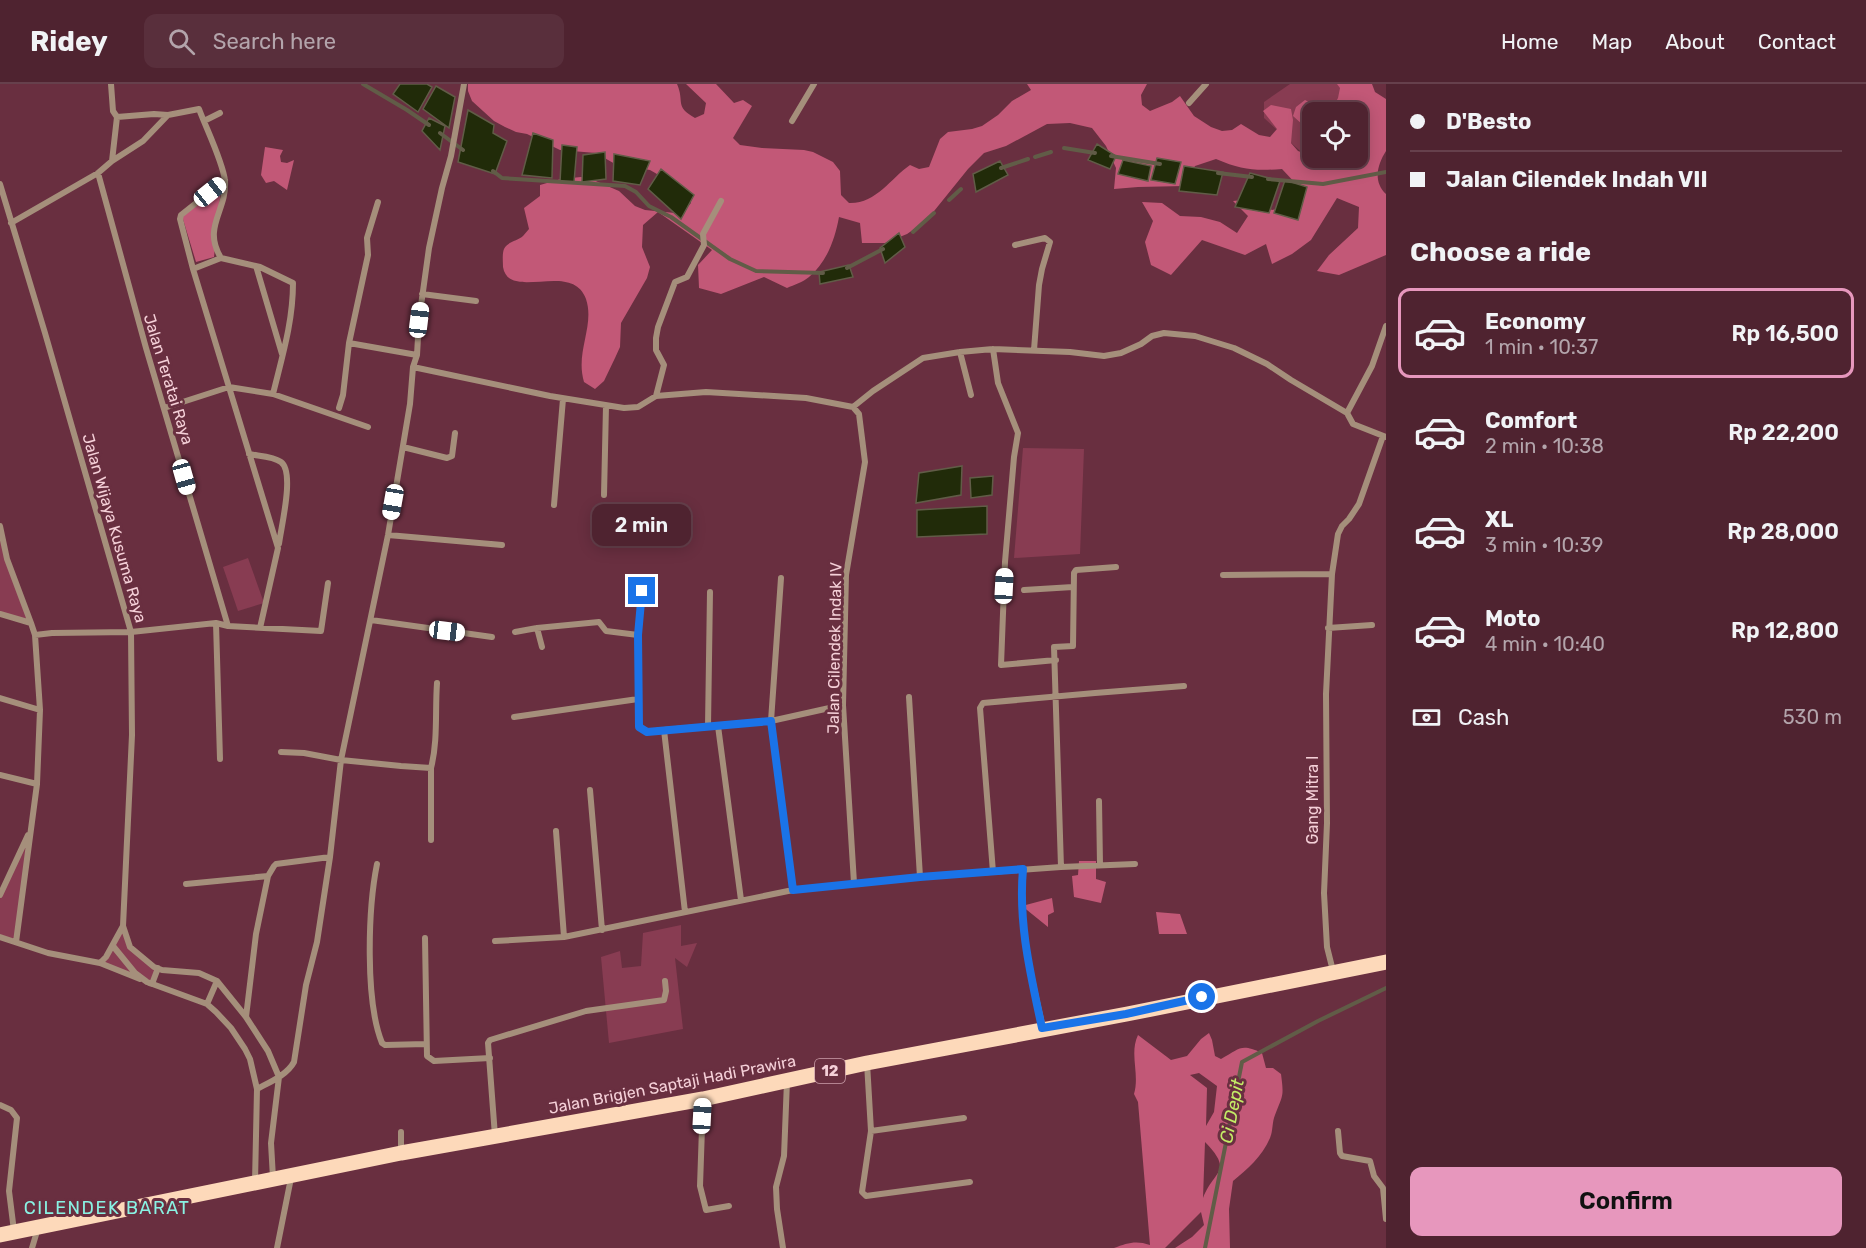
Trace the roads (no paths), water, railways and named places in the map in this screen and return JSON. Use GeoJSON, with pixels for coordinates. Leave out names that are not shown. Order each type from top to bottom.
{"type":"FeatureCollection","features":[{"type":"Feature","properties":{"kind":"main road","name":"Jalan Brigjen Saptaji Hadi Prawira"},"geometry":{"type":"LineString","coordinates":[[7,1233],[401,1153],[703,1099],[867,1063],[1386,962]]}},
{"type":"Feature","properties":{"kind":"street"},"geometry":{"type":"LineString","coordinates":[[111,84],[113,111],[117,117],[112,161]]}},
{"type":"Feature","properties":{"kind":"street"},"geometry":{"type":"LineString","coordinates":[[257,1089],[279,1077],[294,1062],[306,985],[317,942],[341,760],[388,535],[403,447],[413,367],[417,355],[422,294],[434,223],[451,156],[465,84]]}},
{"type":"Feature","properties":{"kind":"street"},"geometry":{"type":"LineString","coordinates":[[792,121],[814,84]]}},
{"type":"Feature","properties":{"kind":"street"},"geometry":{"type":"LineString","coordinates":[[1189,103],[1206,84]]}},
{"type":"Feature","properties":{"kind":"street"},"geometry":{"type":"LineString","coordinates":[[117,117],[168,115],[199,109],[225,180],[213,235],[214,244],[221,258]]}},
{"type":"Feature","properties":{"kind":"street"},"geometry":{"type":"LineString","coordinates":[[204,121],[220,114]]}},
{"type":"Feature","properties":{"kind":"street"},"geometry":{"type":"LineString","coordinates":[[11,223],[98,173],[143,141],[168,115]]}},
{"type":"Feature","properties":{"kind":"street","name":"Jalan Teratai Raya"},"geometry":{"type":"LineString","coordinates":[[98,173],[146,348],[228,626]]}},
{"type":"Feature","properties":{"kind":"street"},"geometry":{"type":"LineString","coordinates":[[225,180],[181,215],[181,223],[278,548]]}},
{"type":"Feature","properties":{"kind":"street","name":"Jalan Wijaya Kusuma Raya"},"geometry":{"type":"LineString","coordinates":[[0,184],[131,632],[132,735],[123,926],[130,946],[138,955],[158,969]]}},
{"type":"Feature","properties":{"kind":"street"},"geometry":{"type":"LineString","coordinates":[[656,396],[664,364],[656,350],[658,327],[675,282],[687,277],[704,245],[703,234],[721,201]]}},
{"type":"Feature","properties":{"kind":"street"},"geometry":{"type":"LineString","coordinates":[[339,408],[343,395],[349,343],[368,255],[367,238],[378,202]]}},
{"type":"Feature","properties":{"kind":"street"},"geometry":{"type":"LineString","coordinates":[[1015,245],[1046,238],[1050,242],[1039,285],[1034,350]]}},
{"type":"Feature","properties":{"kind":"street"},"geometry":{"type":"LineString","coordinates":[[193,269],[221,258],[256,266],[293,283],[288,338],[273,394]]}},
{"type":"Feature","properties":{"kind":"street"},"geometry":{"type":"LineString","coordinates":[[256,266],[282,355]]}},
{"type":"Feature","properties":{"kind":"street"},"geometry":{"type":"LineString","coordinates":[[422,294],[476,301]]}},
{"type":"Feature","properties":{"kind":"street"},"geometry":{"type":"LineString","coordinates":[[1347,413],[1372,366],[1386,326]]}},
{"type":"Feature","properties":{"kind":"street"},"geometry":{"type":"LineString","coordinates":[[413,367],[563,399],[624,408],[638,407],[656,396],[706,392],[758,397],[806,398],[854,407],[873,391],[923,358],[993,349],[1070,352],[1104,356],[1121,353],[1152,336],[1164,333],[1195,336],[1234,348],[1268,364],[1347,413],[1353,424],[1385,436]]}},
{"type":"Feature","properties":{"kind":"street"},"geometry":{"type":"LineString","coordinates":[[349,343],[417,355]]}},
{"type":"Feature","properties":{"kind":"street"},"geometry":{"type":"LineString","coordinates":[[993,349],[998,383],[1018,434],[1005,562],[1001,665],[1056,660]]}},
{"type":"Feature","properties":{"kind":"street"},"geometry":{"type":"LineString","coordinates":[[960,352],[971,395]]}},
{"type":"Feature","properties":{"kind":"street"},"geometry":{"type":"LineString","coordinates":[[164,408],[229,387],[273,394],[368,427]]}},
{"type":"Feature","properties":{"kind":"street"},"geometry":{"type":"LineString","coordinates":[[554,504],[563,399]]}},
{"type":"Feature","properties":{"kind":"street"},"geometry":{"type":"LineString","coordinates":[[604,495],[606,406]]}},
{"type":"Feature","properties":{"kind":"street","name":"Jalan Cilendek Indak IV"},"geometry":{"type":"LineString","coordinates":[[854,407],[859,414],[865,462],[846,575],[843,705],[854,884]]}},
{"type":"Feature","properties":{"kind":"street"},"geometry":{"type":"LineString","coordinates":[[403,447],[447,458],[452,456],[455,433]]}},
{"type":"Feature","properties":{"kind":"street","name":"Gang Mitra I"},"geometry":{"type":"LineString","coordinates":[[1333,971],[1327,947],[1324,916],[1328,628],[1332,574],[1338,534],[1359,504],[1385,436]]}},
{"type":"Feature","properties":{"kind":"street"},"geometry":{"type":"LineString","coordinates":[[249,454],[279,460],[286,466],[287,489],[278,548],[260,628]]}},
{"type":"Feature","properties":{"kind":"street"},"geometry":{"type":"LineString","coordinates":[[0,526],[7,559],[35,635],[40,710],[37,784],[16,942]]}},
{"type":"Feature","properties":{"kind":"street"},"geometry":{"type":"LineString","coordinates":[[388,535],[502,545]]}},
{"type":"Feature","properties":{"kind":"street"},"geometry":{"type":"LineString","coordinates":[[1061,867],[1054,647],[1073,646],[1073,587],[1076,570],[1116,567]]}},
{"type":"Feature","properties":{"kind":"street"},"geometry":{"type":"LineString","coordinates":[[1223,575],[1332,574]]}},
{"type":"Feature","properties":{"kind":"street"},"geometry":{"type":"LineString","coordinates":[[781,578],[771,721],[793,890]]}},
{"type":"Feature","properties":{"kind":"street"},"geometry":{"type":"LineString","coordinates":[[35,635],[131,632],[216,623],[228,626],[321,632],[328,583]]}},
{"type":"Feature","properties":{"kind":"street"},"geometry":{"type":"LineString","coordinates":[[1024,590],[1073,587]]}},
{"type":"Feature","properties":{"kind":"street"},"geometry":{"type":"LineString","coordinates":[[642,591],[638,635],[638,699],[639,727],[647,732],[771,721],[843,705]]}},
{"type":"Feature","properties":{"kind":"street"},"geometry":{"type":"LineString","coordinates":[[708,726],[710,592]]}},
{"type":"Feature","properties":{"kind":"street"},"geometry":{"type":"LineString","coordinates":[[0,614],[31,623]]}},
{"type":"Feature","properties":{"kind":"street"},"geometry":{"type":"LineString","coordinates":[[371,620],[492,637]]}},
{"type":"Feature","properties":{"kind":"street"},"geometry":{"type":"LineString","coordinates":[[515,632],[599,622],[606,631],[638,635]]}},
{"type":"Feature","properties":{"kind":"street"},"geometry":{"type":"LineString","coordinates":[[216,623],[220,759]]}},
{"type":"Feature","properties":{"kind":"street"},"geometry":{"type":"LineString","coordinates":[[1328,628],[1372,625]]}},
{"type":"Feature","properties":{"kind":"street"},"geometry":{"type":"LineString","coordinates":[[537,628],[542,647]]}},
{"type":"Feature","properties":{"kind":"street"},"geometry":{"type":"LineString","coordinates":[[431,840],[431,768],[435,752],[437,683]]}},
{"type":"Feature","properties":{"kind":"street"},"geometry":{"type":"LineString","coordinates":[[993,872],[980,708],[983,703],[1184,687]]}},
{"type":"Feature","properties":{"kind":"street"},"geometry":{"type":"LineString","coordinates":[[909,697],[920,877]]}},
{"type":"Feature","properties":{"kind":"street"},"geometry":{"type":"LineString","coordinates":[[0,698],[40,710]]}},
{"type":"Feature","properties":{"kind":"street"},"geometry":{"type":"LineString","coordinates":[[514,717],[638,699]]}},
{"type":"Feature","properties":{"kind":"street"},"geometry":{"type":"LineString","coordinates":[[718,726],[741,900]]}},
{"type":"Feature","properties":{"kind":"street"},"geometry":{"type":"LineString","coordinates":[[664,730],[685,912]]}},
{"type":"Feature","properties":{"kind":"street"},"geometry":{"type":"LineString","coordinates":[[281,752],[431,768]]}},
{"type":"Feature","properties":{"kind":"street"},"geometry":{"type":"LineString","coordinates":[[0,774],[37,784]]}},
{"type":"Feature","properties":{"kind":"street"},"geometry":{"type":"LineString","coordinates":[[590,790],[602,930]]}},
{"type":"Feature","properties":{"kind":"street"},"geometry":{"type":"LineString","coordinates":[[1098,801],[1100,865]]}},
{"type":"Feature","properties":{"kind":"street"},"geometry":{"type":"LineString","coordinates":[[0,895],[32,828]]}},
{"type":"Feature","properties":{"kind":"street"},"geometry":{"type":"LineString","coordinates":[[556,831],[564,937]]}},
{"type":"Feature","properties":{"kind":"street"},"geometry":{"type":"LineString","coordinates":[[246,1017],[256,934],[268,876],[276,864],[330,857]]}},
{"type":"Feature","properties":{"kind":"street"},"geometry":{"type":"LineString","coordinates":[[376,864],[370,930],[372,987],[377,1029],[385,1045],[426,1044]]}},
{"type":"Feature","properties":{"kind":"street"},"geometry":{"type":"LineString","coordinates":[[495,941],[564,937],[793,890],[1023,869],[1135,864]]}},
{"type":"Feature","properties":{"kind":"street"},"geometry":{"type":"LineString","coordinates":[[1023,869],[1022,906],[1025,942],[1042,1028]]}},
{"type":"Feature","properties":{"kind":"street"},"geometry":{"type":"LineString","coordinates":[[186,884],[268,876]]}},
{"type":"Feature","properties":{"kind":"street","name":"Jalan Wijaya Kusuma Raya"},"geometry":{"type":"LineString","coordinates":[[100,963],[106,957],[123,926]]}},
{"type":"Feature","properties":{"kind":"street"},"geometry":{"type":"LineString","coordinates":[[0,937],[48,953],[100,963],[207,1004],[216,1012],[245,1048],[257,1089],[255,1183]]}},
{"type":"Feature","properties":{"kind":"street"},"geometry":{"type":"LineString","coordinates":[[424,938],[427,1056],[434,1061],[490,1058]]}},
{"type":"Feature","properties":{"kind":"street"},"geometry":{"type":"LineString","coordinates":[[112,946],[135,973],[152,984]]}},
{"type":"Feature","properties":{"kind":"street"},"geometry":{"type":"LineString","coordinates":[[152,984],[158,969],[199,974],[217,981],[246,1017],[268,1052],[279,1077],[271,1143],[273,1180]]}},
{"type":"Feature","properties":{"kind":"street"},"geometry":{"type":"LineString","coordinates":[[207,1004],[217,981]]}},
{"type":"Feature","properties":{"kind":"street"},"geometry":{"type":"LineString","coordinates":[[495,1136],[488,1043],[490,1040],[586,1011],[664,1000],[665,981]]}},
{"type":"Feature","properties":{"kind":"street"},"geometry":{"type":"LineString","coordinates":[[867,1063],[871,1131],[862,1192],[866,1196],[970,1182]]}},
{"type":"Feature","properties":{"kind":"street"},"geometry":{"type":"LineString","coordinates":[[783,1248],[776,1187],[784,1156],[787,1080]]}},
{"type":"Feature","properties":{"kind":"street"},"geometry":{"type":"LineString","coordinates":[[703,1099],[700,1191],[706,1210],[729,1206]]}},
{"type":"Feature","properties":{"kind":"street"},"geometry":{"type":"LineString","coordinates":[[0,1105],[11,1110],[17,1118],[7,1233]]}},
{"type":"Feature","properties":{"kind":"street"},"geometry":{"type":"LineString","coordinates":[[871,1131],[964,1118]]}},
{"type":"Feature","properties":{"kind":"street"},"geometry":{"type":"LineString","coordinates":[[1338,1131],[1342,1156],[1370,1161],[1374,1176],[1383,1188],[1386,1219]]}},
{"type":"Feature","properties":{"kind":"street"},"geometry":{"type":"LineString","coordinates":[[401,1132],[401,1153]]}},
{"type":"Feature","properties":{"kind":"street"},"geometry":{"type":"LineString","coordinates":[[256,1144],[271,1143]]}},
{"type":"Feature","properties":{"kind":"street"},"geometry":{"type":"LineString","coordinates":[[277,1248],[291,1175]]}},
{"type":"Feature","properties":{"kind":"street"},"geometry":{"type":"LineString","coordinates":[[32,1248],[39,1227]]}},
{"type":"Feature","properties":{"kind":"waterway"},"geometry":{"type":"LineString","coordinates":[[363,84],[429,125]]}},
{"type":"Feature","properties":{"kind":"waterway"},"geometry":{"type":"LineString","coordinates":[[440,133],[463,150]]}},
{"type":"Feature","properties":{"kind":"waterway"},"geometry":{"type":"LineString","coordinates":[[1064,148],[1095,153]]}},
{"type":"Feature","properties":{"kind":"waterway"},"geometry":{"type":"LineString","coordinates":[[1035,157],[1051,152]]}},
{"type":"Feature","properties":{"kind":"waterway"},"geometry":{"type":"LineString","coordinates":[[1111,156],[1160,164]]}},
{"type":"Feature","properties":{"kind":"waterway"},"geometry":{"type":"LineString","coordinates":[[1001,168],[1028,159]]}},
{"type":"Feature","properties":{"kind":"waterway"},"geometry":{"type":"LineString","coordinates":[[493,171],[502,178],[625,186],[636,192],[649,206],[671,217],[730,259],[756,271],[823,273]]}},
{"type":"Feature","properties":{"kind":"waterway"},"geometry":{"type":"LineString","coordinates":[[1268,179],[1323,184],[1386,172]]}},
{"type":"Feature","properties":{"kind":"waterway"},"geometry":{"type":"LineString","coordinates":[[1218,173],[1252,177]]}},
{"type":"Feature","properties":{"kind":"waterway"},"geometry":{"type":"LineString","coordinates":[[949,200],[961,189]]}},
{"type":"Feature","properties":{"kind":"waterway"},"geometry":{"type":"LineString","coordinates":[[913,232],[934,213]]}},
{"type":"Feature","properties":{"kind":"waterway"},"geometry":{"type":"LineString","coordinates":[[847,268],[883,249]]}},
{"type":"Feature","properties":{"kind":"waterway","name":"Ci Depit"},"geometry":{"type":"LineString","coordinates":[[1205,1248],[1242,1062],[1386,988]]}},
{"type":"Feature","properties":{"kind":"district","name":"CILENDEK BARAT"},"geometry":{"type":"Point","coordinates":[107,1208]}}]}
